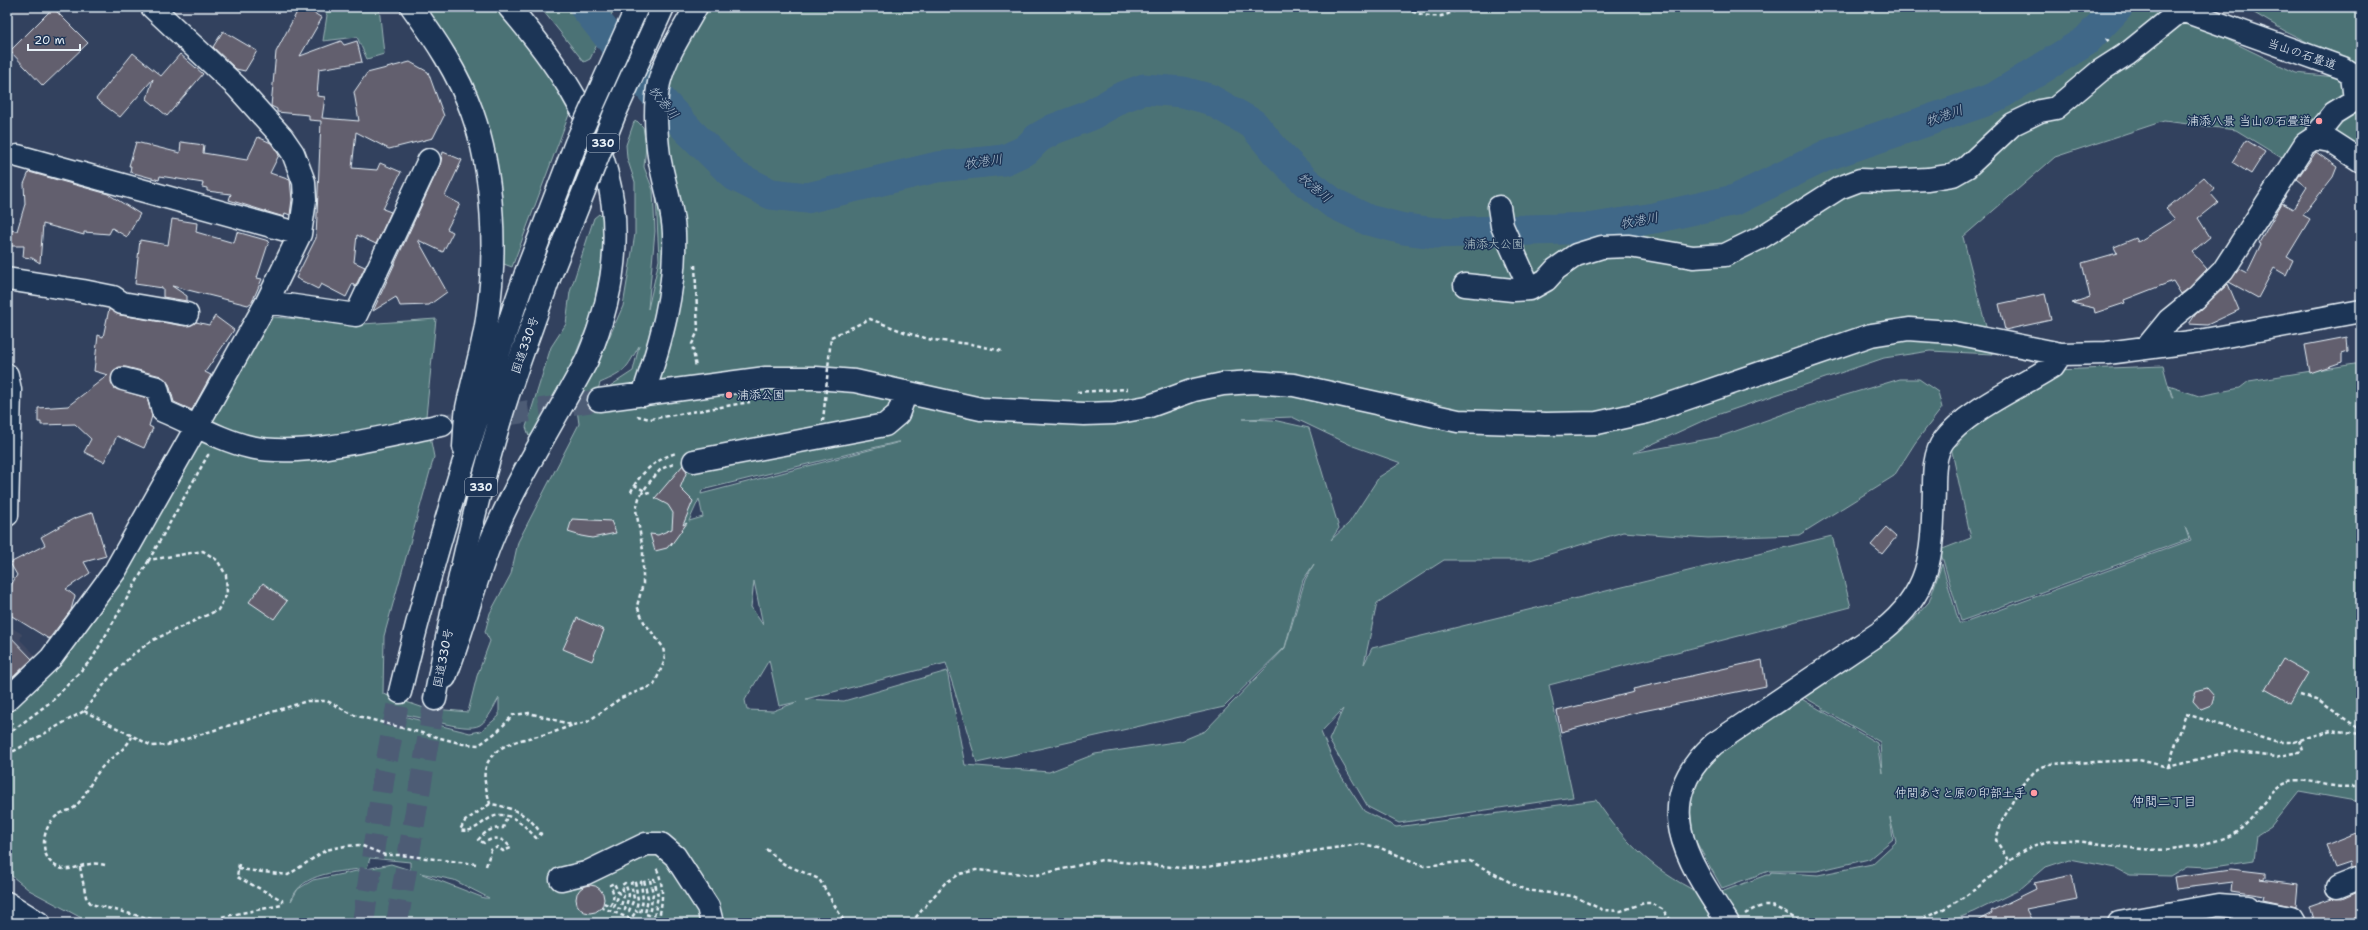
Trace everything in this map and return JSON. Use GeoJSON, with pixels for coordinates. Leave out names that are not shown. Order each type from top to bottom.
{"type":"FeatureCollection","features":[{"type":"Feature","properties":{"kind":"main road"},"geometry":{"type":"LineString","coordinates":[[7,700],[51,658],[115,571],[198,426],[266,302],[300,234],[305,200],[304,182],[293,153],[282,136],[236,86],[152,7]]}},
{"type":"Feature","properties":{"kind":"main road"},"geometry":{"type":"LineString","coordinates":[[412,7],[445,54],[469,106],[483,151],[489,188],[491,285],[487,320],[467,409],[463,458]]}},
{"type":"Feature","properties":{"kind":"main road","name":"国道330号"},"geometry":{"type":"LineString","coordinates":[[509,7],[549,57],[591,127],[612,199],[616,240],[615,263],[606,311],[598,334],[587,360],[495,533],[470,600],[456,648],[435,699],[458,579],[480,489],[497,428],[548,281],[615,113],[663,7]]}},
{"type":"Feature","properties":{"kind":"main road","name":"国道330号"},"geometry":{"type":"LineString","coordinates":[[400,692],[424,594],[463,458],[526,273],[576,143],[637,7]]}},
{"type":"Feature","properties":{"kind":"main road"},"geometry":{"type":"LineString","coordinates":[[643,396],[659,348],[674,274],[674,232],[659,156],[656,122],[659,83],[682,31],[696,7]]}},
{"type":"Feature","properties":{"kind":"main road"},"geometry":{"type":"LineString","coordinates":[[1465,285],[1513,290],[1528,284],[1546,280],[1556,269],[1576,255],[1602,247],[1629,246],[1693,257],[1725,255],[1762,237],[1839,188],[1860,180],[1886,181],[1928,179],[1953,175],[1967,167],[2013,124],[2040,111],[2056,108],[2100,71],[2128,53],[2177,9]]}},
{"type":"Feature","properties":{"kind":"main road","name":"当山の石畳道"},"geometry":{"type":"LineString","coordinates":[[2177,9],[2343,68],[2352,74],[2356,100],[2334,113],[2314,138]]}},
{"type":"Feature","properties":{"kind":"main road"},"geometry":{"type":"LineString","coordinates":[[2147,348],[2169,320],[2196,298],[2223,271],[2305,144],[2314,138],[2330,141],[2361,161]]}},
{"type":"Feature","properties":{"kind":"main road"},"geometry":{"type":"LineString","coordinates":[[18,156],[300,234]]}},
{"type":"Feature","properties":{"kind":"main road"},"geometry":{"type":"LineString","coordinates":[[266,302],[356,315],[429,160]]}},
{"type":"Feature","properties":{"kind":"main road"},"geometry":{"type":"LineString","coordinates":[[1501,217],[1528,284]]}},
{"type":"Feature","properties":{"kind":"main road"},"geometry":{"type":"LineString","coordinates":[[7,279],[83,291],[113,297],[122,303],[187,314]]}},
{"type":"Feature","properties":{"kind":"main road"},"geometry":{"type":"LineString","coordinates":[[599,400],[643,396],[766,378],[816,378],[855,381],[981,410],[1084,414],[1114,413],[1147,407],[1194,390],[1223,384],[1253,382],[1294,385],[1458,421],[1546,424],[1597,423],[1647,412],[1871,335],[1909,329],[1950,332],[2061,354],[2107,353],[2199,341],[2361,311]]}},
{"type":"Feature","properties":{"kind":"main road"},"geometry":{"type":"LineString","coordinates":[[1728,923],[1686,854],[1680,834],[1678,815],[1680,796],[1693,766],[1714,744],[1882,631],[1904,613],[1919,591],[1928,565],[1933,526],[1935,465],[1944,440],[1974,414],[2053,366],[2061,354]]}},
{"type":"Feature","properties":{"kind":"main road"},"geometry":{"type":"LineString","coordinates":[[7,376],[10,390],[7,515]]}},
{"type":"Feature","properties":{"kind":"main road"},"geometry":{"type":"LineString","coordinates":[[123,379],[157,388],[163,411],[229,440],[250,447],[293,451],[329,446],[442,425]]}},
{"type":"Feature","properties":{"kind":"main road"},"geometry":{"type":"LineString","coordinates":[[694,461],[885,425],[898,414],[906,392]]}},
{"type":"Feature","properties":{"kind":"main road"},"geometry":{"type":"LineString","coordinates":[[561,879],[586,873],[646,844],[655,843],[667,847],[675,856],[708,907],[712,923]]}},
{"type":"Feature","properties":{"kind":"main road"},"geometry":{"type":"LineString","coordinates":[[2337,887],[2357,879],[2361,880]]}},
{"type":"Feature","properties":{"kind":"main road"},"geometry":{"type":"LineString","coordinates":[[7,903],[39,923]]}},
{"type":"Feature","properties":{"kind":"main road"},"geometry":{"type":"LineString","coordinates":[[2119,923],[2218,905],[2247,907],[2245,917],[2291,918],[2294,923]]}},
{"type":"Feature","properties":{"kind":"path"},"geometry":{"type":"LineString","coordinates":[[1399,7],[1428,17],[1443,16],[1459,7]]}},
{"type":"Feature","properties":{"kind":"path"},"geometry":{"type":"LineString","coordinates":[[694,261],[698,331],[692,344],[696,373]]}},
{"type":"Feature","properties":{"kind":"path"},"geometry":{"type":"LineString","coordinates":[[823,420],[831,337],[870,319],[907,333],[932,340],[971,344],[1002,351]]}},
{"type":"Feature","properties":{"kind":"path"},"geometry":{"type":"LineString","coordinates":[[821,366],[836,366]]}},
{"type":"Feature","properties":{"kind":"path"},"geometry":{"type":"LineString","coordinates":[[1072,392],[1132,388]]}},
{"type":"Feature","properties":{"kind":"path"},"geometry":{"type":"LineString","coordinates":[[7,735],[53,700],[92,659],[208,455],[215,457]]}},
{"type":"Feature","properties":{"kind":"path"},"geometry":{"type":"LineString","coordinates":[[634,485],[652,495]]}},
{"type":"Feature","properties":{"kind":"path"},"geometry":{"type":"LineString","coordinates":[[7,755],[44,736],[84,711],[109,678],[132,655],[153,640],[218,610],[227,594],[226,575],[217,560],[203,551],[149,560]]}},
{"type":"Feature","properties":{"kind":"path"},"geometry":{"type":"LineString","coordinates":[[2300,695],[2319,701],[2361,730]]}},
{"type":"Feature","properties":{"kind":"path"},"geometry":{"type":"LineString","coordinates":[[2168,767],[2186,714],[2275,742],[2300,740],[2331,730],[2361,734]]}},
{"type":"Feature","properties":{"kind":"path"},"geometry":{"type":"LineString","coordinates":[[490,804],[485,770],[497,753],[515,740],[548,734],[573,725]]}},
{"type":"Feature","properties":{"kind":"path"},"geometry":{"type":"LineString","coordinates":[[105,865],[90,864],[70,869],[59,868],[50,860],[44,850],[44,837],[57,815],[74,808],[99,771],[110,759],[125,749],[132,737]]}},
{"type":"Feature","properties":{"kind":"path"},"geometry":{"type":"LineString","coordinates":[[2008,861],[1996,840],[2001,823],[2021,786],[2043,766],[2133,759],[2168,767],[2232,751],[2259,756],[2284,756],[2303,751],[2300,740]]}},
{"type":"Feature","properties":{"kind":"path"},"geometry":{"type":"LineString","coordinates":[[1910,923],[1938,913],[1955,903],[1982,884],[2008,861],[2026,849],[2049,842],[2154,850],[2183,848],[2234,834],[2248,822],[2274,792],[2284,783],[2301,781],[2340,788],[2361,784]]}},
{"type":"Feature","properties":{"kind":"path"},"geometry":{"type":"LineString","coordinates":[[490,804],[500,805],[524,814],[536,825],[541,834],[536,838],[524,823],[507,816],[500,815],[489,817],[472,830],[465,832],[460,830],[470,817],[490,804]]}},
{"type":"Feature","properties":{"kind":"path"},"geometry":{"type":"LineString","coordinates":[[486,866],[491,850],[498,847],[503,851],[511,848],[500,839],[492,838],[484,843],[478,840],[486,831],[494,828],[503,828],[507,816]]}},
{"type":"Feature","properties":{"kind":"path"},"geometry":{"type":"LineString","coordinates":[[911,923],[945,883],[960,874],[976,870],[1037,875],[1102,860],[1200,868],[1361,844],[1378,847],[1424,866],[1470,861],[1525,890],[1572,896],[1603,910],[1621,911],[1651,903],[1662,909],[1673,923]]}},
{"type":"Feature","properties":{"kind":"path"},"geometry":{"type":"LineString","coordinates":[[238,869],[288,875],[298,870],[326,850],[360,845],[385,855],[401,855],[476,864]]}},
{"type":"Feature","properties":{"kind":"path"},"geometry":{"type":"LineString","coordinates":[[636,911],[640,913],[643,900],[641,882],[644,880],[648,898],[645,914],[649,915],[653,894],[650,880],[654,879],[658,896],[654,917],[659,918],[663,900],[662,887],[655,863],[667,847]]}},
{"type":"Feature","properties":{"kind":"path"},"geometry":{"type":"LineString","coordinates":[[766,849],[784,864],[819,879],[845,923]]}},
{"type":"Feature","properties":{"kind":"path"},"geometry":{"type":"LineString","coordinates":[[221,923],[221,917],[282,905],[282,900],[237,876],[239,864]]}},
{"type":"Feature","properties":{"kind":"path"},"geometry":{"type":"LineString","coordinates":[[80,867],[86,897],[91,904],[168,923]]}},
{"type":"Feature","properties":{"kind":"path"},"geometry":{"type":"LineString","coordinates":[[601,907],[631,919],[636,911],[638,900],[636,881],[631,883],[634,899],[629,911],[625,910],[628,895],[625,883],[622,884],[624,896],[620,909],[614,907],[619,894],[614,883],[610,885],[613,890],[613,902],[610,906],[604,903]]}},
{"type":"Feature","properties":{"kind":"path"},"geometry":{"type":"LineString","coordinates":[[1751,910],[1762,906],[1775,907],[1804,923]]}},
{"type":"Feature","properties":{"kind":"path"},"geometry":{"type":"LineString","coordinates":[[173,922],[183,923]]}},
{"type":"Feature","properties":{"kind":"shaded area"},"geometry":{"type":"Polygon","coordinates":[[[7,625],[22,634],[20,640],[38,658],[7,690],[7,625]]]}},
{"type":"Feature","properties":{"kind":"green space"},"geometry":{"type":"Polygon","coordinates":[[[321,7],[379,7],[384,54],[367,59],[357,37],[323,41],[327,15],[321,7]]]}},
{"type":"Feature","properties":{"kind":"green space"},"geometry":{"type":"Polygon","coordinates":[[[424,7],[495,7],[536,57],[570,112],[512,267],[501,263],[498,193],[424,7]]]}},
{"type":"Feature","properties":{"kind":"green space"},"geometry":{"type":"Polygon","coordinates":[[[540,7],[615,7],[590,59],[584,62],[540,7]]]}},
{"type":"Feature","properties":{"kind":"green space","name":"浦添大公園"},"geometry":{"type":"Polygon","coordinates":[[[684,7],[2161,7],[2296,73],[2335,77],[2345,85],[2345,95],[2310,123],[2285,160],[2236,130],[2164,121],[2055,157],[1963,237],[1993,354],[1930,351],[1884,358],[1711,417],[1633,453],[1719,437],[1795,410],[1900,379],[1919,379],[1938,392],[1942,408],[1915,443],[1894,476],[1799,535],[1708,538],[1623,532],[1530,560],[1444,560],[1377,603],[1364,664],[1372,648],[1832,536],[1851,607],[1549,685],[1573,797],[1399,823],[1368,807],[1329,740],[1343,709],[1321,732],[1336,768],[1364,811],[1396,827],[1596,800],[1619,831],[1644,857],[1673,879],[1708,897],[1766,875],[1770,875],[1771,872],[1818,875],[1872,864],[1896,842],[1890,818],[1893,839],[1869,859],[1817,871],[1769,871],[1722,888],[1694,838],[1689,804],[1701,775],[1715,757],[1800,698],[1877,743],[1882,773],[1880,742],[1826,711],[1823,711],[1823,708],[1802,696],[1905,625],[1908,625],[1929,602],[1942,564],[1959,623],[1964,623],[2191,540],[2185,527],[2189,539],[1961,621],[1940,550],[1971,538],[1951,447],[1959,444],[1959,436],[2055,370],[2163,366],[2172,398],[2173,398],[2169,386],[2199,396],[2240,388],[2249,381],[2361,363],[2361,802],[2299,791],[2271,826],[2257,835],[2254,860],[2208,867],[2187,866],[2170,876],[2129,875],[2116,868],[2070,859],[2046,867],[2019,890],[1974,912],[1953,920],[1939,920],[1938,923],[91,923],[29,890],[7,872],[7,713],[34,689],[59,663],[103,606],[123,576],[272,317],[363,324],[436,319],[426,416],[434,457],[384,636],[383,694],[424,708],[468,712],[477,676],[490,641],[485,632],[490,613],[511,574],[518,542],[579,424],[576,402],[592,376],[623,306],[635,234],[635,182],[627,158],[626,145],[634,122],[637,121],[643,127],[646,146],[644,167],[653,190],[655,231],[648,309],[659,260],[655,176],[644,131],[650,80],[684,7]],[[639,346],[628,365],[620,373],[600,383],[595,400],[607,388],[633,371],[639,346]],[[1292,417],[1243,419],[1273,420],[1309,428],[1339,528],[1331,540],[1349,523],[1379,477],[1401,463],[1353,446],[1292,417]],[[900,442],[702,490],[701,494],[900,442]],[[699,499],[689,521],[703,517],[699,499]],[[1314,564],[1303,580],[1285,647],[1224,707],[977,763],[946,663],[806,699],[844,701],[947,671],[965,765],[1049,772],[1095,754],[1181,741],[1205,731],[1285,648],[1305,580],[1314,564]],[[754,581],[751,607],[763,625],[754,581]],[[769,660],[745,700],[747,710],[773,711],[797,702],[779,706],[769,660]],[[499,698],[489,716],[480,725],[463,727],[395,714],[470,733],[481,731],[499,716],[499,698]],[[370,858],[367,868],[334,872],[313,878],[298,889],[313,880],[391,864],[410,870],[410,862],[370,858]],[[420,873],[484,898],[489,898],[454,880],[420,873]]]}},
{"type":"Feature","properties":{"kind":"green space"},"geometry":{"type":"Polygon","coordinates":[[[2244,7],[2361,7],[2361,97],[2349,63],[2285,31],[2244,7]]]}},
{"type":"Feature","properties":{"kind":"green space"},"geometry":{"type":"Polygon","coordinates":[[[2361,101],[2361,152],[2325,130],[2361,101]]]}},
{"type":"Feature","properties":{"kind":"green space"},"geometry":{"type":"Polygon","coordinates":[[[599,214],[603,218],[605,246],[592,314],[565,380],[535,432],[529,436],[526,427],[551,347],[566,324],[570,292],[594,218],[599,214]]]}},
{"type":"Feature","properties":{"kind":"building"},"geometry":{"type":"Polygon","coordinates":[[[53,8],[88,43],[43,86],[10,51],[53,8]]]}},
{"type":"Feature","properties":{"kind":"building"},"geometry":{"type":"Polygon","coordinates":[[[306,8],[322,18],[300,56],[341,41],[344,45],[357,41],[362,62],[319,69],[317,96],[325,97],[322,118],[359,121],[354,92],[367,73],[410,62],[428,72],[444,116],[433,138],[389,149],[356,132],[352,168],[377,170],[380,163],[401,172],[383,209],[391,212],[376,244],[357,235],[354,262],[365,267],[355,287],[353,283],[346,297],[321,284],[318,289],[296,278],[316,238],[321,121],[309,120],[309,115],[277,112],[277,109],[271,106],[276,52],[298,10],[302,13],[306,8]]]}},
{"type":"Feature","properties":{"kind":"building"},"geometry":{"type":"Polygon","coordinates":[[[223,31],[257,51],[245,71],[236,69],[213,47],[223,31]]]}},
{"type":"Feature","properties":{"kind":"building"},"geometry":{"type":"Polygon","coordinates":[[[133,53],[161,76],[180,54],[203,74],[167,116],[147,99],[153,79],[120,117],[96,99],[133,53]]]}},
{"type":"Feature","properties":{"kind":"building"},"geometry":{"type":"Polygon","coordinates":[[[258,137],[271,143],[279,155],[270,173],[290,180],[292,199],[290,215],[285,213],[284,217],[229,200],[231,194],[207,191],[207,188],[202,187],[203,183],[160,176],[159,180],[130,172],[131,166],[129,166],[136,142],[180,153],[181,142],[204,145],[203,153],[247,160],[258,137]]]}},
{"type":"Feature","properties":{"kind":"building"},"geometry":{"type":"Polygon","coordinates":[[[2246,140],[2265,152],[2251,174],[2232,162],[2246,140]]]}},
{"type":"Feature","properties":{"kind":"building"},"geometry":{"type":"Polygon","coordinates":[[[443,152],[462,160],[445,196],[460,204],[447,229],[453,232],[443,252],[418,240],[447,292],[429,305],[400,306],[396,297],[373,311],[440,165],[443,152]]]}},
{"type":"Feature","properties":{"kind":"building"},"geometry":{"type":"Polygon","coordinates":[[[2316,152],[2337,167],[2333,177],[2303,215],[2310,219],[2287,257],[2293,260],[2286,275],[2274,268],[2258,298],[2229,282],[2239,269],[2247,273],[2261,244],[2259,243],[2282,203],[2293,209],[2307,187],[2297,179],[2316,152]]]}},
{"type":"Feature","properties":{"kind":"building"},"geometry":{"type":"Polygon","coordinates":[[[29,172],[108,194],[140,214],[127,237],[112,228],[109,234],[84,232],[84,235],[43,224],[40,263],[32,258],[23,257],[24,246],[7,246],[7,230],[17,231],[25,204],[24,184],[29,172]]]}},
{"type":"Feature","properties":{"kind":"building"},"geometry":{"type":"Polygon","coordinates":[[[2204,177],[2214,188],[2210,193],[2218,202],[2198,218],[2210,237],[2192,252],[2207,269],[2188,289],[2181,294],[2173,281],[2124,300],[2125,303],[2095,313],[2094,308],[2072,303],[2090,297],[2082,263],[2117,253],[2114,247],[2136,238],[2138,242],[2175,219],[2166,209],[2204,177]]]}},
{"type":"Feature","properties":{"kind":"building"},"geometry":{"type":"Polygon","coordinates":[[[172,219],[197,223],[196,232],[234,243],[237,232],[269,241],[257,278],[262,279],[252,302],[248,305],[172,286],[187,296],[187,301],[163,297],[163,288],[135,284],[140,240],[168,245],[172,219]]]}},
{"type":"Feature","properties":{"kind":"building"},"geometry":{"type":"Polygon","coordinates":[[[2228,284],[2239,310],[2207,325],[2189,324],[2195,315],[2228,284]]]}},
{"type":"Feature","properties":{"kind":"building"},"geometry":{"type":"Polygon","coordinates":[[[2045,294],[2051,320],[2005,330],[1999,304],[2045,294]]]}},
{"type":"Feature","properties":{"kind":"building"},"geometry":{"type":"Polygon","coordinates":[[[109,309],[120,315],[185,326],[196,322],[209,325],[215,316],[234,330],[205,372],[211,375],[192,410],[174,402],[169,384],[161,376],[126,367],[119,367],[114,370],[111,382],[114,388],[147,398],[152,416],[149,426],[153,428],[144,448],[117,436],[104,462],[84,452],[91,439],[75,424],[41,425],[41,422],[38,422],[38,408],[68,406],[108,375],[94,371],[98,335],[103,337],[109,309]]]}},
{"type":"Feature","properties":{"kind":"building"},"geometry":{"type":"Polygon","coordinates":[[[2347,337],[2348,352],[2342,354],[2342,362],[2310,373],[2305,345],[2347,337]]]}},
{"type":"Feature","properties":{"kind":"building"},"geometry":{"type":"Polygon","coordinates":[[[683,465],[687,471],[680,488],[693,501],[683,525],[687,523],[671,545],[672,542],[667,548],[655,551],[650,534],[658,535],[672,529],[673,513],[668,505],[655,498],[683,465]]]}},
{"type":"Feature","properties":{"kind":"building"},"geometry":{"type":"Polygon","coordinates":[[[93,512],[106,556],[84,562],[90,573],[66,589],[75,596],[71,610],[49,639],[7,613],[7,592],[17,575],[10,563],[45,545],[41,537],[73,519],[93,512]]]}},
{"type":"Feature","properties":{"kind":"building"},"geometry":{"type":"Polygon","coordinates":[[[572,519],[611,521],[616,533],[592,538],[568,532],[572,519]]]}},
{"type":"Feature","properties":{"kind":"building"},"geometry":{"type":"Polygon","coordinates":[[[1886,528],[1896,537],[1882,554],[1871,545],[1886,528]]]}},
{"type":"Feature","properties":{"kind":"building"},"geometry":{"type":"Polygon","coordinates":[[[263,583],[287,601],[274,619],[249,602],[263,583]]]}},
{"type":"Feature","properties":{"kind":"building"},"geometry":{"type":"Polygon","coordinates":[[[577,618],[604,630],[592,661],[563,649],[577,618]]]}},
{"type":"Feature","properties":{"kind":"building"},"geometry":{"type":"Polygon","coordinates":[[[7,633],[32,659],[7,683],[7,633]]]}},
{"type":"Feature","properties":{"kind":"building"},"geometry":{"type":"Polygon","coordinates":[[[2283,659],[2308,673],[2290,703],[2265,689],[2283,659]]]}},
{"type":"Feature","properties":{"kind":"building"},"geometry":{"type":"Polygon","coordinates":[[[1762,660],[1766,686],[1638,712],[1561,732],[1557,711],[1634,692],[1633,689],[1762,660]]]}},
{"type":"Feature","properties":{"kind":"building"},"geometry":{"type":"Polygon","coordinates":[[[2207,688],[2214,696],[2211,706],[2201,710],[2193,701],[2196,691],[2207,688]]]}},
{"type":"Feature","properties":{"kind":"building"},"geometry":{"type":"Polygon","coordinates":[[[2356,833],[2361,847],[2361,867],[2351,868],[2350,863],[2335,868],[2326,845],[2356,833]]]}},
{"type":"Feature","properties":{"kind":"building"},"geometry":{"type":"Polygon","coordinates":[[[2231,869],[2265,873],[2265,878],[2260,879],[2298,884],[2296,907],[2263,900],[2264,896],[2231,891],[2232,882],[2176,889],[2174,877],[2231,869]]]}},
{"type":"Feature","properties":{"kind":"building"},"geometry":{"type":"Polygon","coordinates":[[[2072,875],[2077,899],[2026,909],[2033,923],[1973,923],[1992,913],[1991,911],[2036,889],[2034,883],[2072,875]]]}},
{"type":"Feature","properties":{"kind":"building"},"geometry":{"type":"Polygon","coordinates":[[[590,885],[596,886],[600,889],[603,893],[603,905],[600,909],[596,912],[590,913],[584,912],[580,909],[577,905],[576,899],[577,893],[580,889],[584,886],[590,885]]]}},
{"type":"Feature","properties":{"kind":"building"},"geometry":{"type":"Polygon","coordinates":[[[2361,892],[2361,917],[2341,923],[2314,923],[2309,906],[2332,898],[2342,899],[2361,892]]]}},
{"type":"Feature","properties":{"kind":"waterway","name":"牧港川"},"geometry":{"type":"LineString","coordinates":[[585,7],[650,88],[689,131],[735,176],[771,194],[807,198],[937,167],[1004,160],[1026,150],[1038,138],[1054,129],[1089,116],[1120,98],[1144,89],[1183,92],[1209,99],[1253,124],[1277,153],[1306,182],[1333,203],[1368,220],[1404,229],[1436,233],[1594,228],[1654,218],[1735,200],[1827,155],[1994,98],[2086,41],[2118,7]]}},
{"type":"Feature","properties":{"kind":"tunnel"},"geometry":{"type":"LineString","coordinates":[[442,425],[599,400]]}},
{"type":"Feature","properties":{"kind":"tunnel"},"geometry":{"type":"LineString","coordinates":[[363,923],[384,775],[400,692]]}},
{"type":"Feature","properties":{"kind":"tunnel"},"geometry":{"type":"LineString","coordinates":[[397,923],[435,699]]}},
{"type":"Feature","properties":{"kind":"place","name":"浦添八景 当山の石畳道"},"geometry":{"type":"Point","coordinates":[2319,121]}},
{"type":"Feature","properties":{"kind":"place","name":"浦添公園"},"geometry":{"type":"Point","coordinates":[729,395]}},
{"type":"Feature","properties":{"kind":"place","name":"仲間あさと原の印部土手"},"geometry":{"type":"Point","coordinates":[2034,793]}},
{"type":"Feature","properties":{"kind":"district","name":"仲間二丁目"},"geometry":{"type":"Point","coordinates":[2164,801]}}]}
